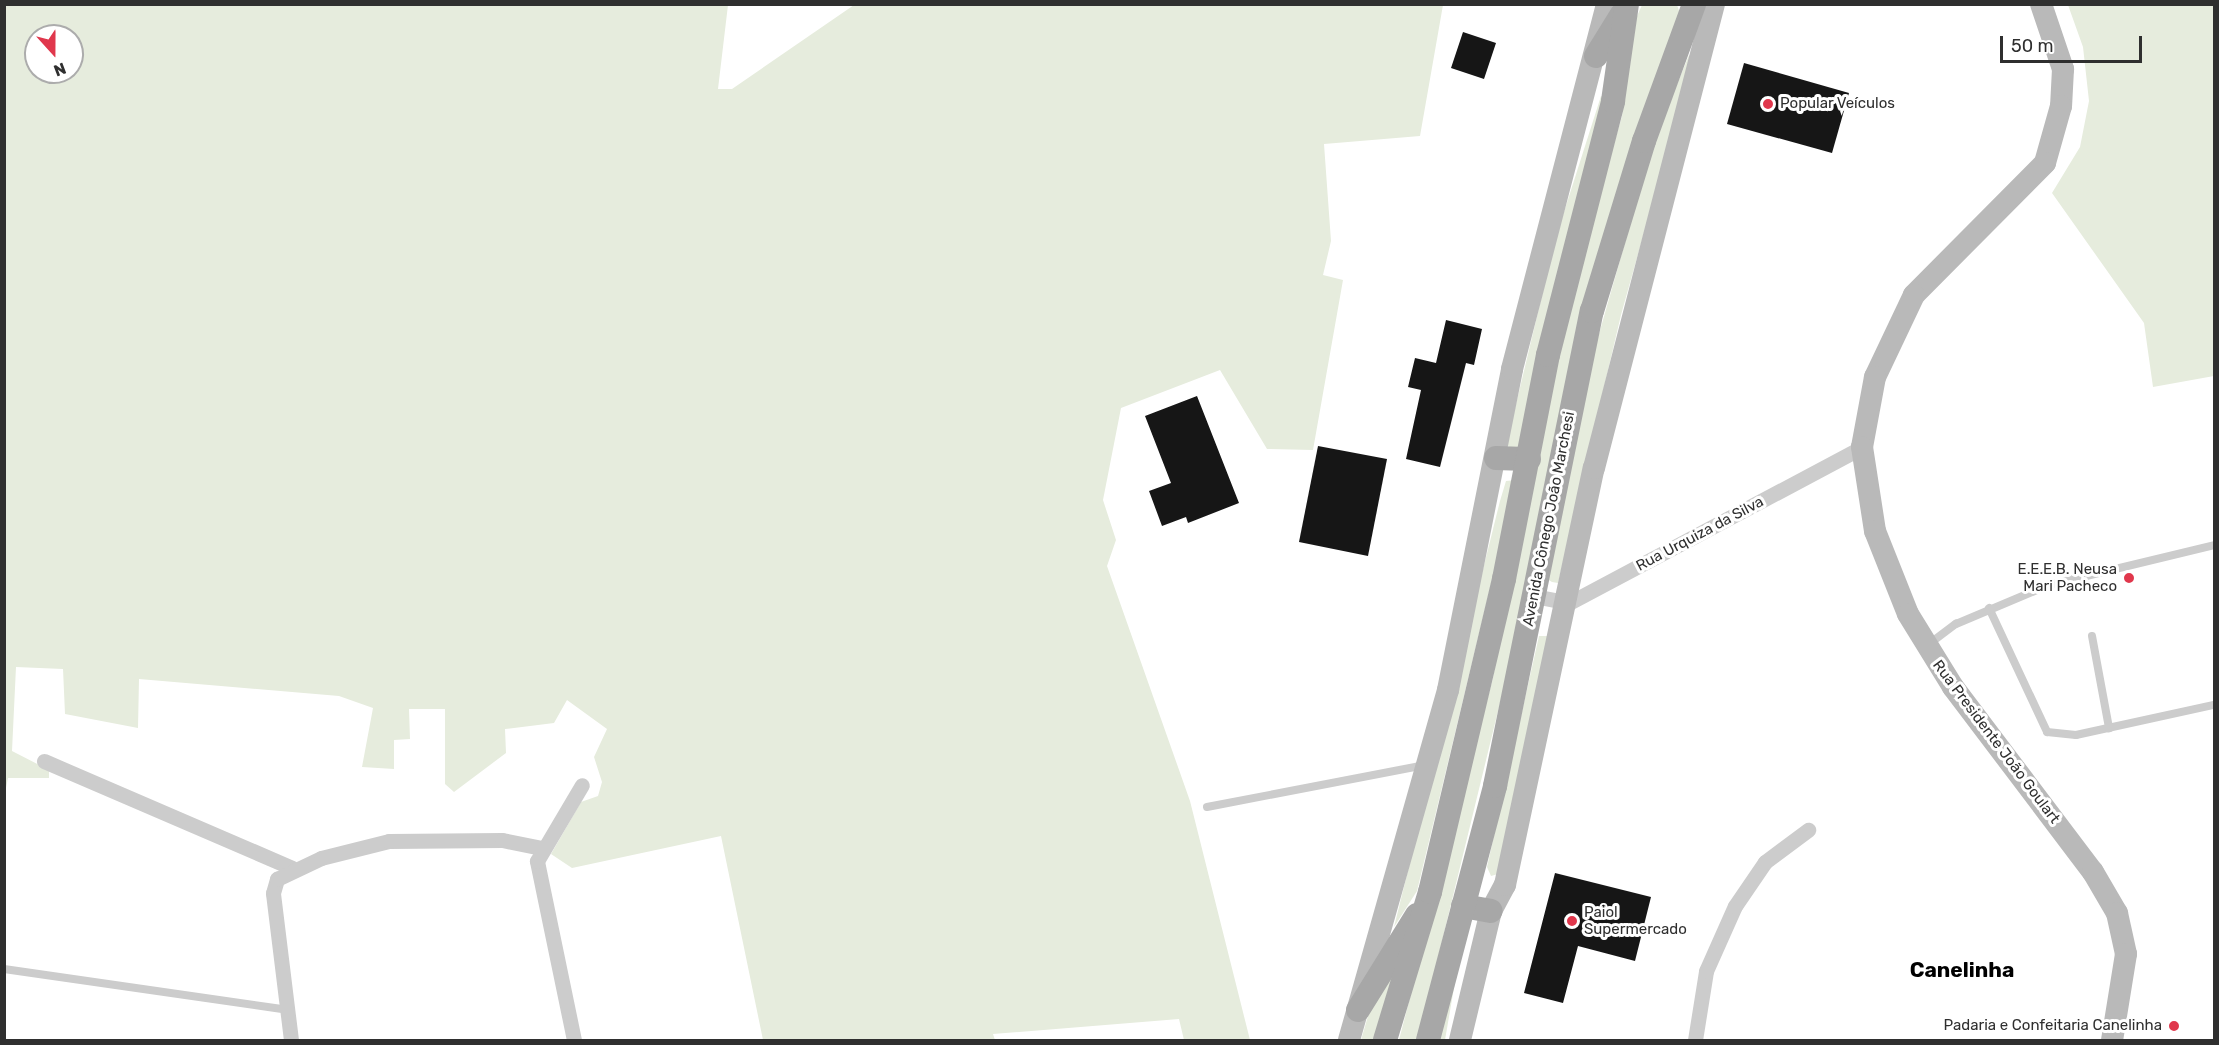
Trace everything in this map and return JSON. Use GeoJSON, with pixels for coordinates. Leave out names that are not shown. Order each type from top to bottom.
{"type":"FeatureCollection","features":[{"type":"Feature","properties":{"kind":"main road"},"geometry":{"type":"LineString","coordinates":[[1596,56],[1622,5]]}},
{"type":"Feature","properties":{"kind":"main road","name":"Avenida Cônego João Marchesi"},"geometry":{"type":"LineString","coordinates":[[1385,1041],[1430,892],[1529,459],[1548,355],[1611,112],[1622,5]]}},
{"type":"Feature","properties":{"kind":"main road","name":"Avenida Cônego João Marchesi"},"geometry":{"type":"LineString","coordinates":[[1428,1041],[1495,786],[1592,311],[1644,141],[1697,6]]}},
{"type":"Feature","properties":{"kind":"main road"},"geometry":{"type":"LineString","coordinates":[[1496,458],[1529,459]]}},
{"type":"Feature","properties":{"kind":"main road"},"geometry":{"type":"LineString","coordinates":[[1358,1010],[1430,892]]}},
{"type":"Feature","properties":{"kind":"main road"},"geometry":{"type":"LineString","coordinates":[[1463,906],[1491,911]]}},
{"type":"Feature","properties":{"kind":"street","name":"Rua Presidente João Goulart"},"geometry":{"type":"LineString","coordinates":[[2041,4],[2063,69],[2061,106],[2045,163],[1914,295],[1878,368],[1862,447],[1868,506],[1881,552],[1926,646],[2093,872],[2117,913],[2126,954],[2112,1041]]}},
{"type":"Feature","properties":{"kind":"street","name":"Avenida Cônego João Marchesi"},"geometry":{"type":"LineString","coordinates":[[1460,1041],[1491,911],[1505,885],[1569,603],[1594,468],[1697,6]]}},
{"type":"Feature","properties":{"kind":"street"},"geometry":{"type":"LineString","coordinates":[[1349,1041],[1429,764],[1496,458],[1512,369],[1596,56]]}},
{"type":"Feature","properties":{"kind":"street","name":"Rua Urquiza da Silva"},"geometry":{"type":"LineString","coordinates":[[1569,603],[1862,447]]}},
{"type":"Feature","properties":{"kind":"street"},"geometry":{"type":"LineString","coordinates":[[1534,596],[1569,603]]}},
{"type":"Feature","properties":{"kind":"street"},"geometry":{"type":"LineString","coordinates":[[44,761],[292,868]]}},
{"type":"Feature","properties":{"kind":"street"},"geometry":{"type":"LineString","coordinates":[[574,1041],[537,873],[542,848],[582,785]]}},
{"type":"Feature","properties":{"kind":"street"},"geometry":{"type":"LineString","coordinates":[[1695,1041],[1706,970],[1735,906],[1765,862],[1808,830]]}},
{"type":"Feature","properties":{"kind":"street"},"geometry":{"type":"LineString","coordinates":[[291,1041],[273,892],[277,879],[292,868],[389,841],[502,840],[542,848]]}},
{"type":"Feature","properties":{"kind":"lane"},"geometry":{"type":"LineString","coordinates":[[1926,646],[1989,608],[2049,585],[2214,545]]}},
{"type":"Feature","properties":{"kind":"lane"},"geometry":{"type":"LineString","coordinates":[[1989,608],[2047,732],[2058,737],[2214,705]]}},
{"type":"Feature","properties":{"kind":"lane"},"geometry":{"type":"LineString","coordinates":[[2092,636],[2109,728]]}},
{"type":"Feature","properties":{"kind":"lane"},"geometry":{"type":"LineString","coordinates":[[1207,807],[1429,764]]}},
{"type":"Feature","properties":{"kind":"lane"},"geometry":{"type":"LineString","coordinates":[[4,969],[287,1010]]}},
{"type":"Feature","properties":{"kind":"green space"},"geometry":{"type":"Polygon","coordinates":[[[5,5],[728,5],[718,89],[732,89],[854,5],[1443,5],[1420,136],[1324,144],[1331,241],[1323,275],[1343,280],[1313,450],[1267,449],[1220,370],[1121,408],[1103,500],[1116,540],[1107,566],[1190,801],[1250,1040],[1184,1040],[1179,1019],[993,1034],[995,1040],[763,1040],[721,836],[572,868],[551,854],[581,802],[598,796],[602,782],[594,757],[607,729],[567,700],[554,723],[505,729],[506,753],[454,792],[445,784],[445,709],[409,709],[410,739],[394,740],[394,769],[362,767],[373,708],[339,696],[139,679],[138,728],[65,714],[63,669],[16,667],[12,751],[49,770],[49,778],[8,778],[5,793],[5,5]]]}},
{"type":"Feature","properties":{"kind":"green space"},"geometry":{"type":"Polygon","coordinates":[[[1642,5],[1677,5],[1681,16],[1639,131],[1418,1040],[1399,1040],[1493,678],[1554,354],[1622,116],[1633,25],[1642,5]]]}},
{"type":"Feature","properties":{"kind":"green space"},"geometry":{"type":"Polygon","coordinates":[[[2068,5],[2214,5],[2214,376],[2153,387],[2144,323],[2052,193],[2080,147],[2089,101],[2083,47],[2068,5]]]}},
{"type":"Feature","properties":{"kind":"green space"},"geometry":{"type":"Polygon","coordinates":[[[1689,55],[1693,57],[1621,315],[1558,583],[1552,582],[1547,579],[1593,355],[1654,141],[1689,55]]]}},
{"type":"Feature","properties":{"kind":"green space"},"geometry":{"type":"Polygon","coordinates":[[[1601,96],[1606,98],[1523,450],[1506,446],[1556,237],[1601,96]]]}},
{"type":"Feature","properties":{"kind":"green space"},"geometry":{"type":"Polygon","coordinates":[[[1516,480],[1417,891],[1394,927],[1500,501],[1506,481],[1516,480]]]}},
{"type":"Feature","properties":{"kind":"green space"},"geometry":{"type":"Polygon","coordinates":[[[1539,636],[1548,636],[1498,874],[1491,876],[1487,867],[1539,636]]]}},
{"type":"Feature","properties":{"kind":"green space"},"geometry":{"type":"Polygon","coordinates":[[[1402,950],[1377,1040],[1361,1040],[1368,1016],[1402,950]]]}},
{"type":"Feature","properties":{"kind":"green space"},"geometry":{"type":"Polygon","coordinates":[[[1459,959],[1445,1040],[1436,1040],[1459,959]]]}},
{"type":"Feature","properties":{"kind":"building"},"geometry":{"type":"Polygon","coordinates":[[[1463,32],[1496,43],[1484,79],[1451,68],[1463,32]]]}},
{"type":"Feature","properties":{"kind":"building"},"geometry":{"type":"Polygon","coordinates":[[[1744,63],[1849,93],[1832,153],[1727,124],[1744,63]]]}},
{"type":"Feature","properties":{"kind":"building"},"geometry":{"type":"Polygon","coordinates":[[[1446,320],[1482,329],[1474,365],[1466,363],[1440,467],[1406,459],[1421,390],[1408,387],[1415,358],[1436,363],[1446,320]]]}},
{"type":"Feature","properties":{"kind":"building"},"geometry":{"type":"Polygon","coordinates":[[[1197,396],[1239,503],[1188,523],[1186,517],[1162,526],[1149,491],[1171,483],[1145,416],[1197,396]]]}},
{"type":"Feature","properties":{"kind":"building"},"geometry":{"type":"Polygon","coordinates":[[[1318,446],[1387,459],[1368,556],[1299,542],[1318,446]]]}},
{"type":"Feature","properties":{"kind":"building"},"geometry":{"type":"Polygon","coordinates":[[[1555,873],[1651,897],[1635,961],[1578,946],[1563,1003],[1524,993],[1555,873]]]}},
{"type":"Feature","properties":{"kind":"place","name":"Popular Veículos"},"geometry":{"type":"Point","coordinates":[1768,104]}},
{"type":"Feature","properties":{"kind":"place","name":"E.E.E.B. Neusa Mari Pacheco"},"geometry":{"type":"Point","coordinates":[2129,578]}},
{"type":"Feature","properties":{"kind":"place","name":"Paiol Supermercado"},"geometry":{"type":"Point","coordinates":[1572,921]}},
{"type":"Feature","properties":{"kind":"place","name":"Padaria e Confeitaria Canelinha"},"geometry":{"type":"Point","coordinates":[2174,1026]}},
{"type":"Feature","properties":{"kind":"district","name":"Canelinha"},"geometry":{"type":"Point","coordinates":[1962,970]}}]}
